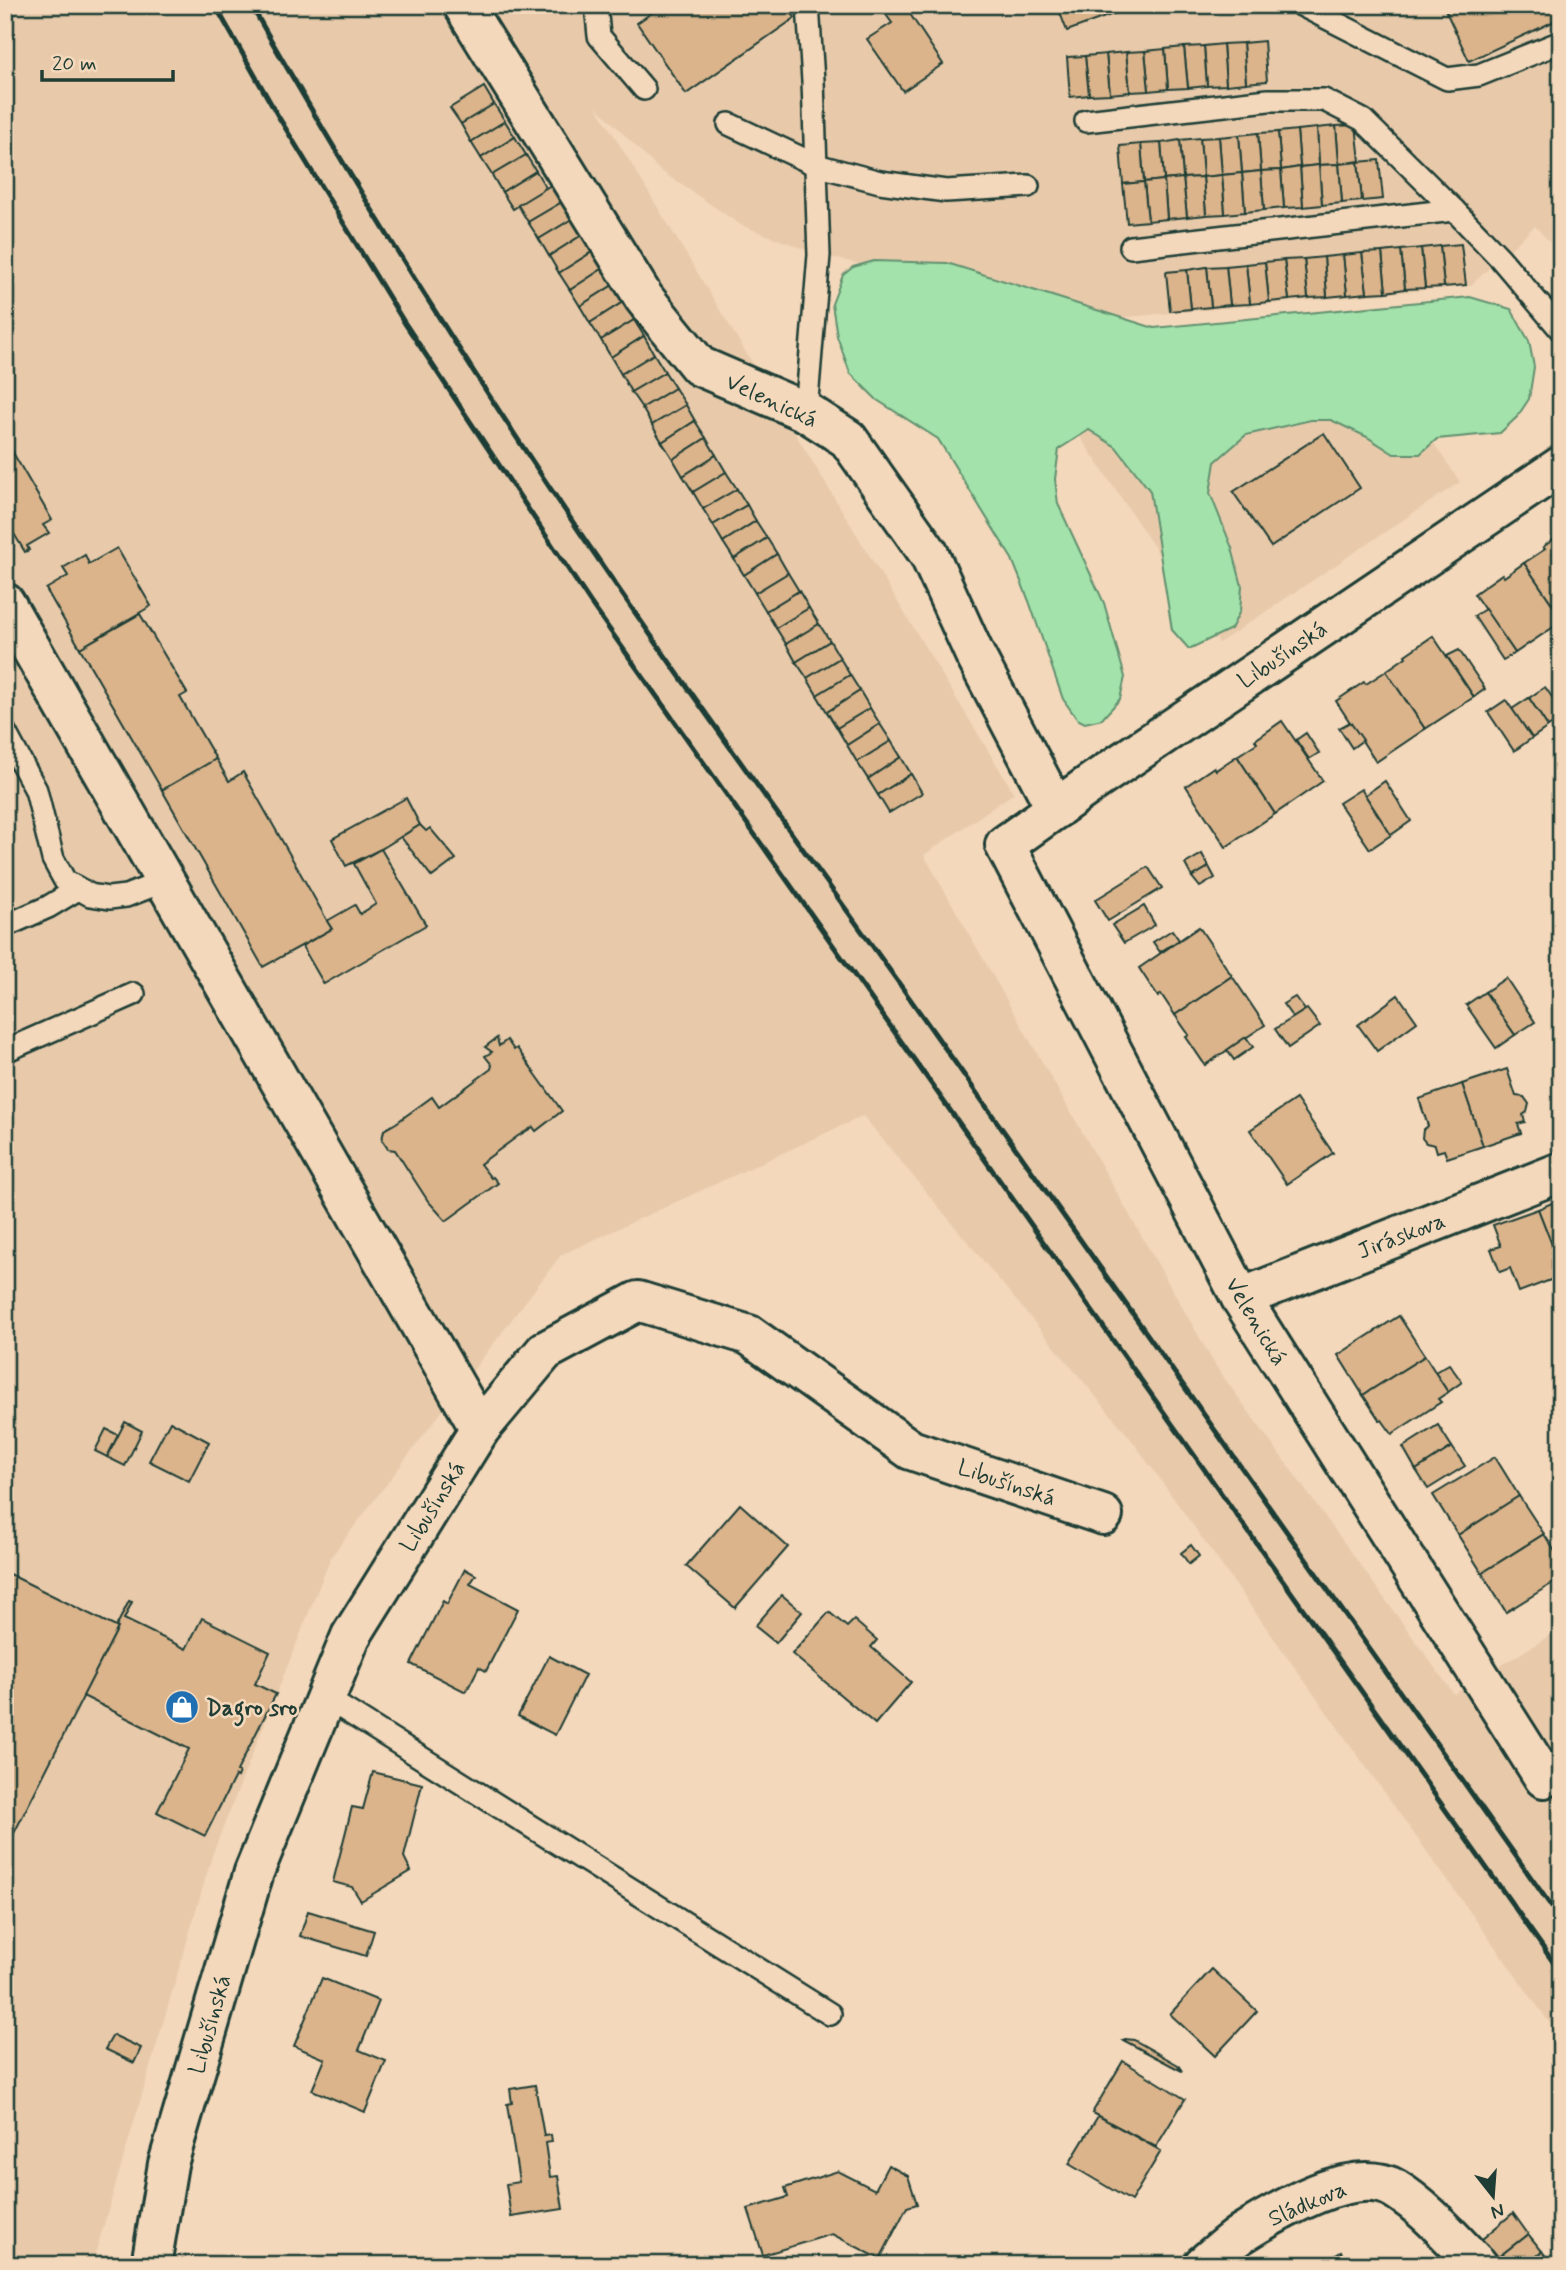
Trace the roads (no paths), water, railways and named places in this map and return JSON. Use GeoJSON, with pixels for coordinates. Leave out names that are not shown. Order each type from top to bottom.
{"type":"FeatureCollection","features":[{"type":"Feature","properties":{"kind":"street","name":"Velenická"},"geometry":{"type":"LineString","coordinates":[[463,5],[644,298],[699,366],[806,412],[848,439],[929,554],[974,653],[1056,808]]}},
{"type":"Feature","properties":{"kind":"street","name":"Libušínská"},"geometry":{"type":"LineString","coordinates":[[1005,845],[1107,772],[1561,466]]}},
{"type":"Feature","properties":{"kind":"street"},"geometry":{"type":"LineString","coordinates":[[5,603],[481,1429]]}},
{"type":"Feature","properties":{"kind":"street","name":"Velenická"},"geometry":{"type":"LineString","coordinates":[[1005,845],[1241,1298],[1544,1778]]}},
{"type":"Feature","properties":{"kind":"street","name":"Jiráskova"},"geometry":{"type":"LineString","coordinates":[[1241,1298],[1561,1172]]}},
{"type":"Feature","properties":{"kind":"street","name":"Libušínská"},"geometry":{"type":"LineString","coordinates":[[151,2265],[168,2164],[254,1872],[351,1636],[481,1429],[545,1351],[638,1301],[749,1335],[911,1450],[1103,1515]]}},
{"type":"Feature","properties":{"kind":"street","name":"Sládkova"},"geometry":{"type":"LineString","coordinates":[[1203,2265],[1239,2235],[1292,2204],[1349,2183],[1367,2181],[1392,2187],[1420,2208],[1478,2265]]}},
{"type":"Feature","properties":{"kind":"lane"},"geometry":{"type":"LineString","coordinates":[[596,5],[599,36],[644,89]]}},
{"type":"Feature","properties":{"kind":"lane"},"geometry":{"type":"LineString","coordinates":[[806,412],[819,255],[808,5]]}},
{"type":"Feature","properties":{"kind":"lane"},"geometry":{"type":"LineString","coordinates":[[1301,5],[1447,79],[1479,75],[1561,42]]}},
{"type":"Feature","properties":{"kind":"lane"},"geometry":{"type":"LineString","coordinates":[[1086,121],[1268,100],[1324,100],[1363,120],[1500,258],[1561,330]]}},
{"type":"Feature","properties":{"kind":"lane"},"geometry":{"type":"LineString","coordinates":[[729,124],[816,165],[880,182],[946,191],[1028,186]]}},
{"type":"Feature","properties":{"kind":"lane"},"geometry":{"type":"LineString","coordinates":[[1131,247],[1454,210]]}},
{"type":"Feature","properties":{"kind":"lane"},"geometry":{"type":"LineString","coordinates":[[5,732],[36,790],[53,859],[65,881],[90,895],[109,898],[126,896],[165,881]]}},
{"type":"Feature","properties":{"kind":"lane"},"geometry":{"type":"LineString","coordinates":[[5,926],[78,889]]}},
{"type":"Feature","properties":{"kind":"lane"},"geometry":{"type":"LineString","coordinates":[[5,1051],[134,994]]}},
{"type":"Feature","properties":{"kind":"lane"},"geometry":{"type":"LineString","coordinates":[[326,1698],[830,2014]]}},
{"type":"Feature","properties":{"kind":"railway"},"geometry":{"type":"LineString","coordinates":[[215,5],[278,116],[404,322],[590,602],[1561,1973]]}},
{"type":"Feature","properties":{"kind":"railway"},"geometry":{"type":"LineString","coordinates":[[251,5],[397,251],[512,431],[599,560],[1561,1920]]}},
{"type":"Feature","properties":{"kind":"place","name":"Dagro sro"},"geometry":{"type":"Point","coordinates":[182,1707]}}]}
